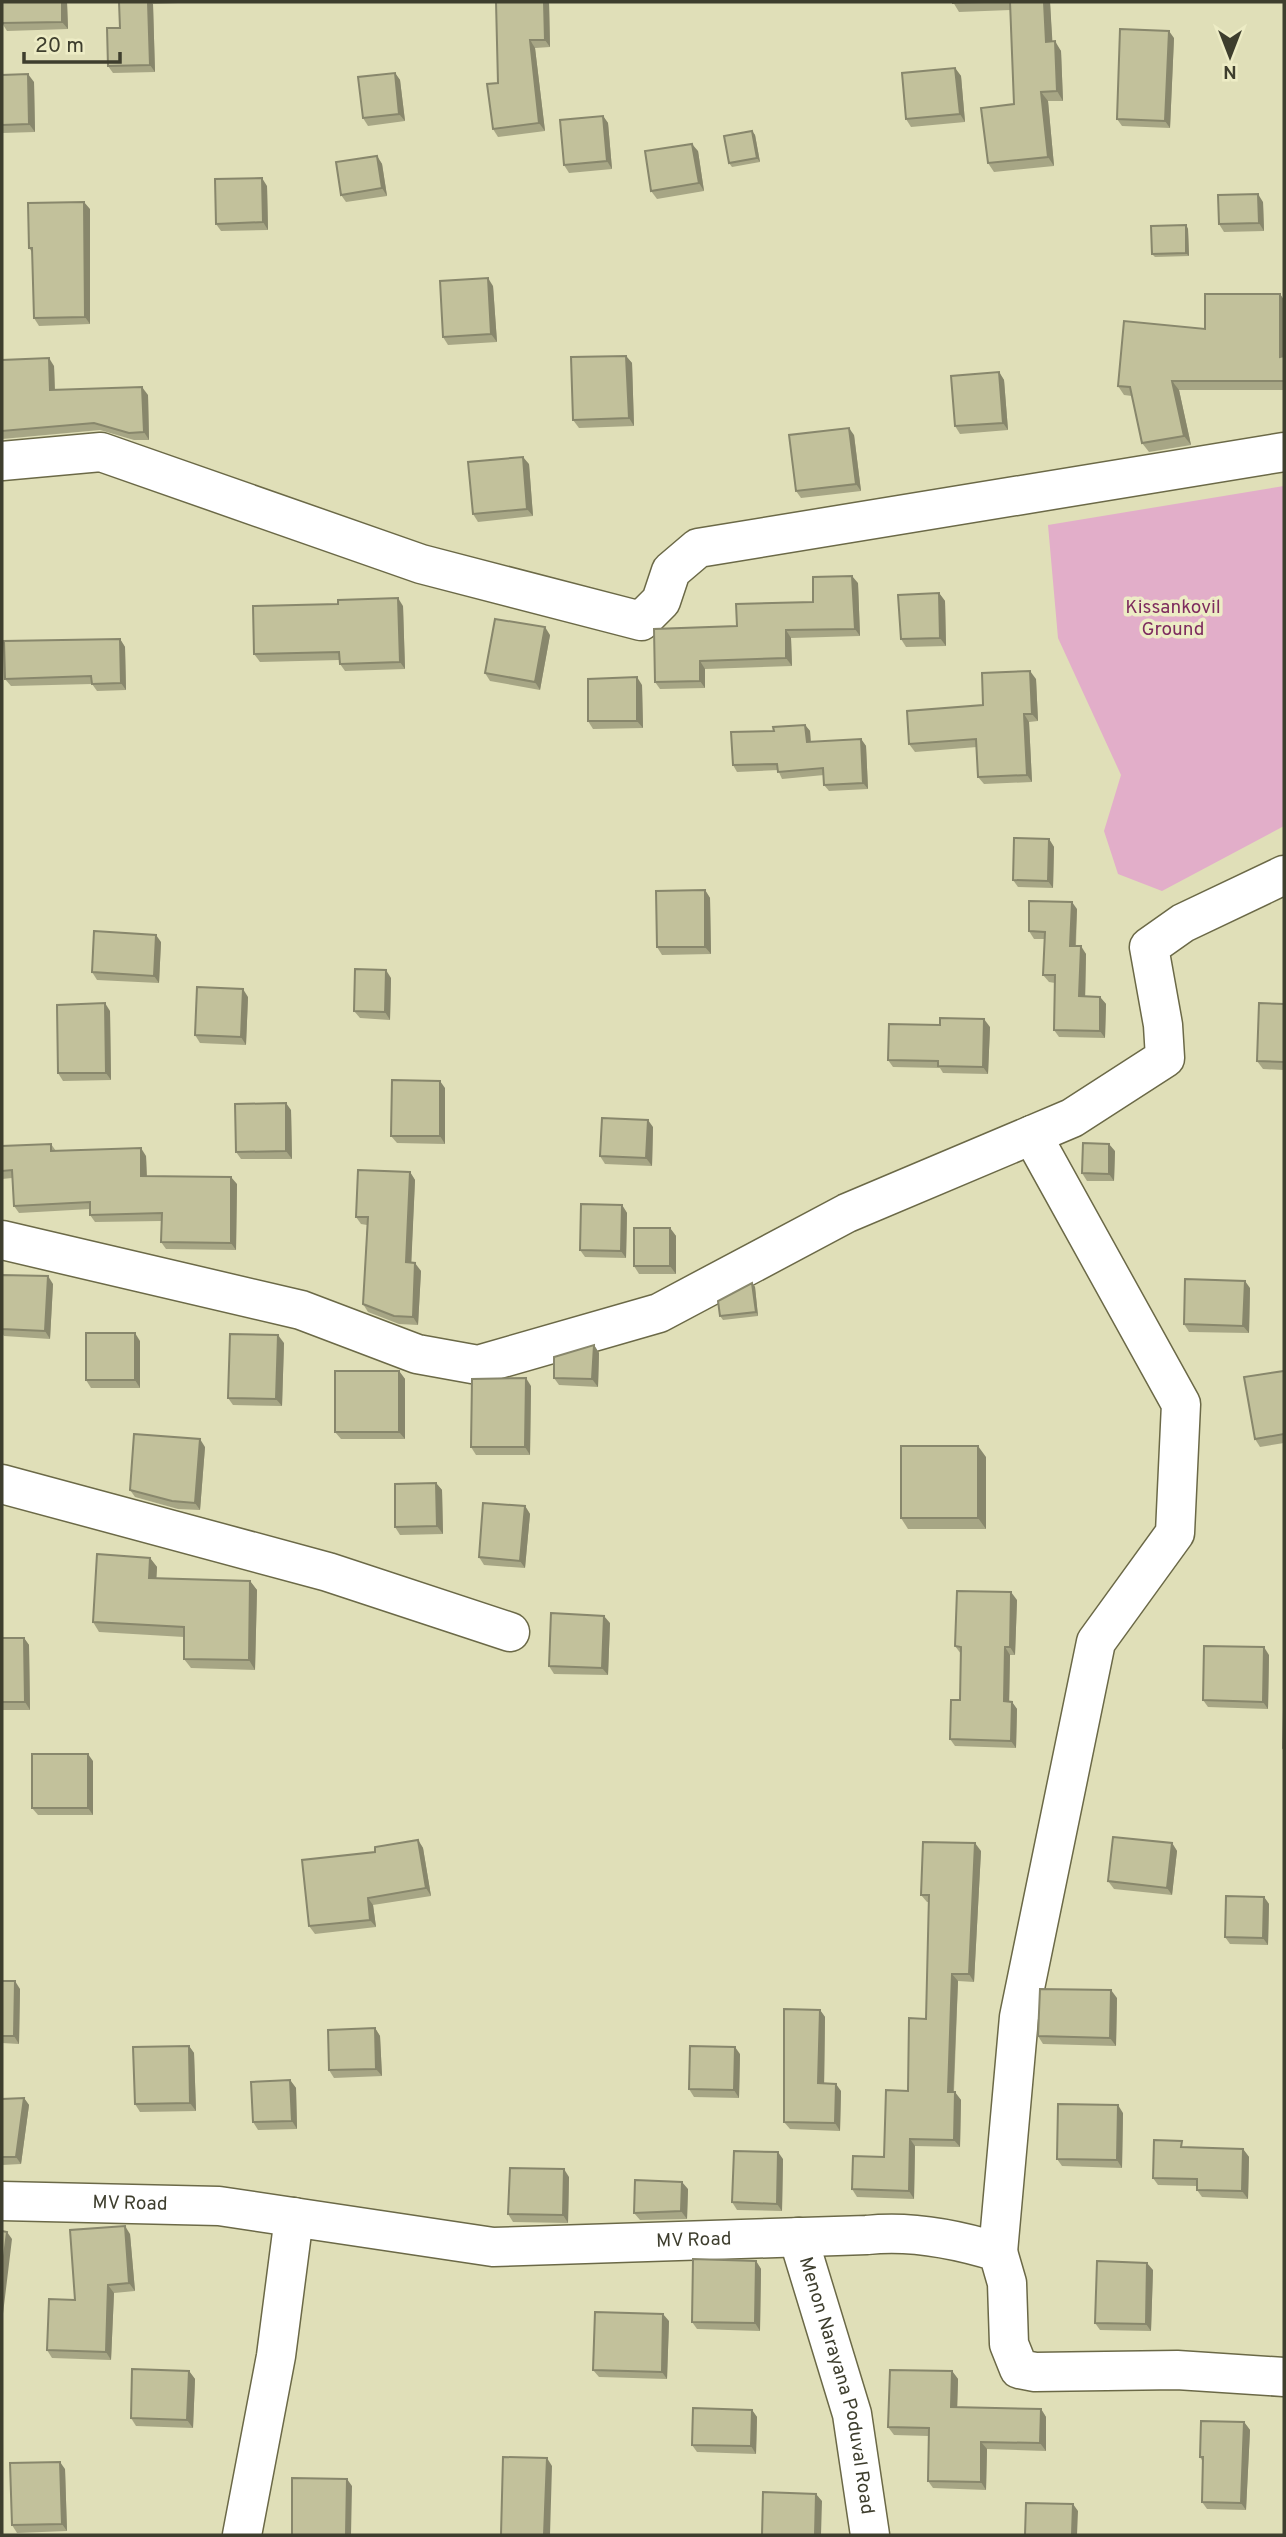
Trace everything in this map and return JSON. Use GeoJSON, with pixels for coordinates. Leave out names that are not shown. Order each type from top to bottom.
{"type":"FeatureCollection","features":[{"type":"Feature","properties":{"kind":"street"},"geometry":{"type":"LineString","coordinates":[[2,461],[101,452],[421,564],[640,621],[662,601],[671,571],[698,548],[1284,453]]}},
{"type":"Feature","properties":{"kind":"street"},"geometry":{"type":"LineString","coordinates":[[2,1240],[301,1310],[416,1353],[478,1365],[659,1313],[847,1213],[1072,1118],[1165,1058],[1163,1025],[1149,947],[1183,923],[1284,875]]}},
{"type":"Feature","properties":{"kind":"street"},"geometry":{"type":"LineString","coordinates":[[1032,1135],[1181,1404],[1175,1533],[1096,1642],[1019,2017],[998,2252],[1007,2283],[1009,2344],[1019,2369],[1035,2372],[1177,2370],[1284,2377]]}},
{"type":"Feature","properties":{"kind":"street"},"geometry":{"type":"LineString","coordinates":[[2,1484],[328,1572],[510,1632]]}},
{"type":"Feature","properties":{"kind":"street","name":"MV Road"},"geometry":{"type":"LineString","coordinates":[[2,2201],[219,2206],[493,2247],[898,2231],[973,2244],[998,2252]]}},
{"type":"Feature","properties":{"kind":"street"},"geometry":{"type":"LineString","coordinates":[[242,2535],[276,2356],[294,2217]]}},
{"type":"Feature","properties":{"kind":"street","name":"Menon Narayana Poduval Road"},"geometry":{"type":"LineString","coordinates":[[798,2237],[852,2414],[870,2535]]}},
{"type":"Feature","properties":{"kind":"green space","name":"Kissankovil Ground"},"geometry":{"type":"Polygon","coordinates":[[[1284,486],[1284,826],[1162,891],[1118,874],[1104,831],[1121,775],[1058,638],[1048,525],[1284,486]]]}},
{"type":"Feature","properties":{"kind":"building"},"geometry":{"type":"Polygon","coordinates":[[[2,2],[62,2],[62,22],[2,23],[2,2]]]}},
{"type":"Feature","properties":{"kind":"building"},"geometry":{"type":"Polygon","coordinates":[[[119,2],[148,2],[150,65],[108,66],[107,28],[120,28],[119,2]]]}},
{"type":"Feature","properties":{"kind":"building"},"geometry":{"type":"Polygon","coordinates":[[[496,2],[544,2],[545,40],[530,40],[539,123],[493,129],[487,84],[498,83],[496,2]]]}},
{"type":"Feature","properties":{"kind":"building"},"geometry":{"type":"Polygon","coordinates":[[[1010,2],[1044,2],[1046,42],[1055,41],[1057,91],[1041,92],[1048,157],[988,163],[981,108],[1014,104],[1010,2]]]}},
{"type":"Feature","properties":{"kind":"building"},"geometry":{"type":"Polygon","coordinates":[[[1120,29],[1169,31],[1165,121],[1117,119],[1120,29]]]}},
{"type":"Feature","properties":{"kind":"building"},"geometry":{"type":"Polygon","coordinates":[[[955,68],[960,114],[906,119],[902,73],[955,68]]]}},
{"type":"Feature","properties":{"kind":"building"},"geometry":{"type":"Polygon","coordinates":[[[395,73],[399,114],[363,118],[358,77],[395,73]]]}},
{"type":"Feature","properties":{"kind":"building"},"geometry":{"type":"Polygon","coordinates":[[[28,74],[29,124],[2,125],[2,75],[28,74]]]}},
{"type":"Feature","properties":{"kind":"building"},"geometry":{"type":"Polygon","coordinates":[[[603,116],[607,161],[564,165],[560,120],[603,116]]]}},
{"type":"Feature","properties":{"kind":"building"},"geometry":{"type":"Polygon","coordinates":[[[752,131],[757,158],[729,163],[724,136],[752,131]]]}},
{"type":"Feature","properties":{"kind":"building"},"geometry":{"type":"Polygon","coordinates":[[[692,144],[699,183],[651,191],[645,151],[692,144]]]}},
{"type":"Feature","properties":{"kind":"building"},"geometry":{"type":"Polygon","coordinates":[[[377,156],[382,188],[341,195],[336,162],[377,156]]]}},
{"type":"Feature","properties":{"kind":"building"},"geometry":{"type":"Polygon","coordinates":[[[262,178],[263,222],[216,224],[215,179],[262,178]]]}},
{"type":"Feature","properties":{"kind":"building"},"geometry":{"type":"Polygon","coordinates":[[[1258,194],[1259,223],[1219,224],[1218,195],[1258,194]]]}},
{"type":"Feature","properties":{"kind":"building"},"geometry":{"type":"Polygon","coordinates":[[[84,202],[85,317],[34,318],[28,203],[84,202]]]}},
{"type":"Feature","properties":{"kind":"building"},"geometry":{"type":"Polygon","coordinates":[[[1186,225],[1186,253],[1152,254],[1151,226],[1186,225]]]}},
{"type":"Feature","properties":{"kind":"building"},"geometry":{"type":"Polygon","coordinates":[[[488,278],[491,334],[443,337],[440,281],[488,278]]]}},
{"type":"Feature","properties":{"kind":"building"},"geometry":{"type":"Polygon","coordinates":[[[1205,294],[1280,294],[1280,357],[1284,356],[1284,381],[1172,381],[1184,436],[1142,443],[1130,387],[1118,386],[1124,321],[1205,329],[1205,294]]]}},
{"type":"Feature","properties":{"kind":"building"},"geometry":{"type":"Polygon","coordinates":[[[626,356],[629,418],[573,420],[571,357],[626,356]]]}},
{"type":"Feature","properties":{"kind":"building"},"geometry":{"type":"Polygon","coordinates":[[[49,358],[50,390],[142,387],[144,432],[129,433],[94,423],[2,431],[2,360],[49,358]]]}},
{"type":"Feature","properties":{"kind":"building"},"geometry":{"type":"Polygon","coordinates":[[[999,372],[1003,423],[955,426],[951,376],[999,372]]]}},
{"type":"Feature","properties":{"kind":"building"},"geometry":{"type":"Polygon","coordinates":[[[849,428],[856,484],[796,491],[789,435],[849,428]]]}},
{"type":"Feature","properties":{"kind":"building"},"geometry":{"type":"Polygon","coordinates":[[[523,457],[527,509],[473,514],[468,462],[523,457]]]}},
{"type":"Feature","properties":{"kind":"building"},"geometry":{"type":"Polygon","coordinates":[[[852,576],[855,629],[786,630],[786,658],[700,661],[700,681],[655,682],[654,629],[737,626],[736,604],[813,602],[813,577],[852,576]]]}},
{"type":"Feature","properties":{"kind":"building"},"geometry":{"type":"Polygon","coordinates":[[[939,593],[940,638],[901,639],[898,595],[939,593]]]}},
{"type":"Feature","properties":{"kind":"building"},"geometry":{"type":"Polygon","coordinates":[[[398,598],[400,662],[340,664],[339,652],[254,654],[253,606],[338,604],[338,600],[398,598]]]}},
{"type":"Feature","properties":{"kind":"building"},"geometry":{"type":"Polygon","coordinates":[[[495,619],[545,627],[535,682],[485,673],[495,619]]]}},
{"type":"Feature","properties":{"kind":"building"},"geometry":{"type":"Polygon","coordinates":[[[120,639],[121,683],[92,684],[91,676],[5,679],[4,641],[120,639]]]}},
{"type":"Feature","properties":{"kind":"building"},"geometry":{"type":"Polygon","coordinates":[[[1030,671],[1032,714],[1024,714],[1027,775],[978,777],[976,739],[909,744],[907,711],[983,705],[982,673],[1030,671]]]}},
{"type":"Feature","properties":{"kind":"building"},"geometry":{"type":"Polygon","coordinates":[[[637,677],[637,721],[588,721],[588,679],[637,677]]]}},
{"type":"Feature","properties":{"kind":"building"},"geometry":{"type":"Polygon","coordinates":[[[805,725],[807,742],[861,739],[863,783],[824,785],[823,768],[778,772],[777,764],[733,765],[731,732],[774,731],[773,727],[805,725]]]}},
{"type":"Feature","properties":{"kind":"building"},"geometry":{"type":"Polygon","coordinates":[[[1014,838],[1049,839],[1048,881],[1013,880],[1014,838]]]}},
{"type":"Feature","properties":{"kind":"building"},"geometry":{"type":"Polygon","coordinates":[[[705,890],[705,947],[657,947],[656,891],[705,890]]]}},
{"type":"Feature","properties":{"kind":"building"},"geometry":{"type":"Polygon","coordinates":[[[1029,901],[1072,902],[1070,946],[1081,946],[1079,996],[1100,997],[1100,1031],[1054,1030],[1055,975],[1043,975],[1045,932],[1029,931],[1029,901]]]}},
{"type":"Feature","properties":{"kind":"building"},"geometry":{"type":"Polygon","coordinates":[[[94,931],[156,935],[154,976],[92,972],[94,931]]]}},
{"type":"Feature","properties":{"kind":"building"},"geometry":{"type":"Polygon","coordinates":[[[355,969],[386,970],[385,1012],[354,1011],[355,969]]]}},
{"type":"Feature","properties":{"kind":"building"},"geometry":{"type":"Polygon","coordinates":[[[197,987],[243,989],[241,1037],[195,1035],[197,987]]]}},
{"type":"Feature","properties":{"kind":"building"},"geometry":{"type":"Polygon","coordinates":[[[105,1003],[106,1073],[58,1073],[57,1005],[105,1003]]]}},
{"type":"Feature","properties":{"kind":"building"},"geometry":{"type":"Polygon","coordinates":[[[1259,1003],[1284,1004],[1284,1062],[1257,1061],[1259,1003]]]}},
{"type":"Feature","properties":{"kind":"building"},"geometry":{"type":"Polygon","coordinates":[[[940,1018],[984,1019],[983,1067],[938,1066],[938,1061],[888,1060],[889,1024],[940,1025],[940,1018]]]}},
{"type":"Feature","properties":{"kind":"building"},"geometry":{"type":"Polygon","coordinates":[[[392,1080],[440,1081],[440,1136],[391,1136],[392,1080]]]}},
{"type":"Feature","properties":{"kind":"building"},"geometry":{"type":"Polygon","coordinates":[[[286,1103],[286,1151],[236,1152],[235,1104],[286,1103]]]}},
{"type":"Feature","properties":{"kind":"building"},"geometry":{"type":"Polygon","coordinates":[[[602,1118],[648,1120],[646,1158],[600,1156],[602,1118]]]}},
{"type":"Feature","properties":{"kind":"building"},"geometry":{"type":"Polygon","coordinates":[[[1083,1143],[1109,1144],[1109,1174],[1082,1173],[1083,1143]]]}},
{"type":"Feature","properties":{"kind":"building"},"geometry":{"type":"Polygon","coordinates":[[[51,1144],[51,1151],[141,1148],[141,1176],[231,1177],[231,1243],[161,1242],[162,1213],[90,1215],[90,1202],[14,1206],[12,1170],[2,1171],[2,1146],[51,1144]]]}},
{"type":"Feature","properties":{"kind":"building"},"geometry":{"type":"Polygon","coordinates":[[[358,1170],[410,1172],[406,1262],[415,1263],[413,1317],[394,1316],[363,1304],[368,1217],[356,1217],[358,1170]]]}},
{"type":"Feature","properties":{"kind":"building"},"geometry":{"type":"Polygon","coordinates":[[[581,1204],[622,1205],[621,1251],[580,1250],[581,1204]]]}},
{"type":"Feature","properties":{"kind":"building"},"geometry":{"type":"Polygon","coordinates":[[[634,1228],[670,1228],[670,1266],[634,1266],[634,1228]]]}},
{"type":"Feature","properties":{"kind":"building"},"geometry":{"type":"Polygon","coordinates":[[[2,1275],[48,1276],[45,1331],[2,1329],[2,1275]]]}},
{"type":"Feature","properties":{"kind":"building"},"geometry":{"type":"Polygon","coordinates":[[[1185,1279],[1245,1281],[1243,1326],[1184,1324],[1185,1279]]]}},
{"type":"Feature","properties":{"kind":"building"},"geometry":{"type":"Polygon","coordinates":[[[752,1283],[756,1312],[720,1316],[718,1301],[752,1283]]]}},
{"type":"Feature","properties":{"kind":"building"},"geometry":{"type":"Polygon","coordinates":[[[86,1333],[135,1333],[135,1380],[86,1380],[86,1333]]]}},
{"type":"Feature","properties":{"kind":"building"},"geometry":{"type":"Polygon","coordinates":[[[230,1334],[278,1335],[276,1399],[228,1398],[230,1334]]]}},
{"type":"Feature","properties":{"kind":"building"},"geometry":{"type":"Polygon","coordinates":[[[594,1345],[592,1379],[554,1378],[554,1357],[594,1345]]]}},
{"type":"Feature","properties":{"kind":"building"},"geometry":{"type":"Polygon","coordinates":[[[335,1371],[399,1371],[399,1432],[335,1432],[335,1371]]]}},
{"type":"Feature","properties":{"kind":"building"},"geometry":{"type":"Polygon","coordinates":[[[1284,1371],[1284,1434],[1255,1439],[1244,1377],[1284,1371]]]}},
{"type":"Feature","properties":{"kind":"building"},"geometry":{"type":"Polygon","coordinates":[[[526,1378],[525,1447],[471,1447],[472,1379],[526,1378]]]}},
{"type":"Feature","properties":{"kind":"building"},"geometry":{"type":"Polygon","coordinates":[[[134,1434],[200,1439],[195,1503],[172,1501],[130,1490],[134,1434]]]}},
{"type":"Feature","properties":{"kind":"building"},"geometry":{"type":"Polygon","coordinates":[[[901,1446],[978,1446],[978,1518],[901,1518],[901,1446]]]}},
{"type":"Feature","properties":{"kind":"building"},"geometry":{"type":"Polygon","coordinates":[[[436,1483],[437,1526],[395,1527],[395,1484],[436,1483]]]}},
{"type":"Feature","properties":{"kind":"building"},"geometry":{"type":"Polygon","coordinates":[[[483,1503],[525,1506],[520,1561],[479,1557],[483,1503]]]}},
{"type":"Feature","properties":{"kind":"building"},"geometry":{"type":"Polygon","coordinates":[[[97,1554],[150,1558],[149,1578],[250,1581],[249,1660],[184,1659],[184,1627],[93,1622],[97,1554]]]}},
{"type":"Feature","properties":{"kind":"building"},"geometry":{"type":"Polygon","coordinates":[[[957,1591],[1011,1592],[1010,1647],[1005,1647],[1004,1701],[1012,1702],[1011,1741],[950,1739],[951,1700],[960,1700],[961,1647],[955,1646],[957,1591]]]}},
{"type":"Feature","properties":{"kind":"building"},"geometry":{"type":"Polygon","coordinates":[[[551,1613],[604,1616],[602,1668],[549,1666],[551,1613]]]}},
{"type":"Feature","properties":{"kind":"building"},"geometry":{"type":"Polygon","coordinates":[[[2,1638],[24,1638],[25,1702],[2,1702],[2,1638]]]}},
{"type":"Feature","properties":{"kind":"building"},"geometry":{"type":"Polygon","coordinates":[[[1204,1646],[1264,1647],[1263,1702],[1203,1700],[1204,1646]]]}},
{"type":"Feature","properties":{"kind":"building"},"geometry":{"type":"Polygon","coordinates":[[[32,1754],[88,1754],[88,1808],[32,1808],[32,1754]]]}},
{"type":"Feature","properties":{"kind":"building"},"geometry":{"type":"Polygon","coordinates":[[[1113,1837],[1172,1843],[1167,1888],[1108,1881],[1113,1837]]]}},
{"type":"Feature","properties":{"kind":"building"},"geometry":{"type":"Polygon","coordinates":[[[418,1840],[426,1888],[368,1898],[370,1920],[309,1926],[302,1860],[375,1852],[375,1847],[418,1840]]]}},
{"type":"Feature","properties":{"kind":"building"},"geometry":{"type":"Polygon","coordinates":[[[923,1842],[975,1843],[969,1974],[952,1974],[948,2092],[955,2092],[954,2140],[910,2139],[909,2191],[852,2189],[853,2156],[884,2157],[886,2090],[908,2091],[909,2018],[926,2019],[929,1895],[921,1895],[923,1842]]]}},
{"type":"Feature","properties":{"kind":"building"},"geometry":{"type":"Polygon","coordinates":[[[1226,1896],[1264,1897],[1263,1938],[1225,1937],[1226,1896]]]}},
{"type":"Feature","properties":{"kind":"building"},"geometry":{"type":"Polygon","coordinates":[[[2,1981],[15,1981],[14,2036],[2,2036],[2,1981]]]}},
{"type":"Feature","properties":{"kind":"building"},"geometry":{"type":"Polygon","coordinates":[[[1040,1989],[1111,1990],[1110,2038],[1038,2036],[1040,1989]]]}},
{"type":"Feature","properties":{"kind":"building"},"geometry":{"type":"Polygon","coordinates":[[[784,2009],[820,2010],[818,2083],[836,2084],[835,2123],[784,2122],[784,2009]]]}},
{"type":"Feature","properties":{"kind":"building"},"geometry":{"type":"Polygon","coordinates":[[[375,2028],[376,2069],[329,2070],[328,2030],[375,2028]]]}},
{"type":"Feature","properties":{"kind":"building"},"geometry":{"type":"Polygon","coordinates":[[[189,2046],[190,2103],[135,2104],[133,2047],[189,2046]]]}},
{"type":"Feature","properties":{"kind":"building"},"geometry":{"type":"Polygon","coordinates":[[[690,2046],[735,2047],[734,2090],[689,2089],[690,2046]]]}},
{"type":"Feature","properties":{"kind":"building"},"geometry":{"type":"Polygon","coordinates":[[[290,2080],[292,2121],[253,2122],[251,2082],[290,2080]]]}},
{"type":"Feature","properties":{"kind":"building"},"geometry":{"type":"Polygon","coordinates":[[[24,2098],[16,2157],[2,2157],[2,2099],[24,2098]]]}},
{"type":"Feature","properties":{"kind":"building"},"geometry":{"type":"Polygon","coordinates":[[[1058,2104],[1118,2105],[1117,2160],[1057,2159],[1058,2104]]]}},
{"type":"Feature","properties":{"kind":"building"},"geometry":{"type":"Polygon","coordinates":[[[1154,2140],[1182,2141],[1181,2147],[1243,2149],[1242,2191],[1197,2190],[1197,2179],[1153,2178],[1154,2140]]]}},
{"type":"Feature","properties":{"kind":"building"},"geometry":{"type":"Polygon","coordinates":[[[734,2151],[778,2152],[777,2204],[732,2202],[734,2151]]]}},
{"type":"Feature","properties":{"kind":"building"},"geometry":{"type":"Polygon","coordinates":[[[510,2168],[564,2169],[563,2215],[508,2214],[510,2168]]]}},
{"type":"Feature","properties":{"kind":"building"},"geometry":{"type":"Polygon","coordinates":[[[635,2180],[682,2182],[681,2211],[634,2213],[635,2180]]]}},
{"type":"Feature","properties":{"kind":"building"},"geometry":{"type":"Polygon","coordinates":[[[125,2226],[129,2283],[108,2285],[106,2352],[47,2350],[49,2299],[75,2300],[70,2230],[125,2226]]]}},
{"type":"Feature","properties":{"kind":"building"},"geometry":{"type":"Polygon","coordinates":[[[2,2231],[7,2232],[2,2272],[2,2231]]]}},
{"type":"Feature","properties":{"kind":"building"},"geometry":{"type":"Polygon","coordinates":[[[693,2259],[756,2261],[755,2323],[692,2322],[693,2259]]]}},
{"type":"Feature","properties":{"kind":"building"},"geometry":{"type":"Polygon","coordinates":[[[1097,2261],[1147,2263],[1146,2324],[1095,2323],[1097,2261]]]}},
{"type":"Feature","properties":{"kind":"building"},"geometry":{"type":"Polygon","coordinates":[[[595,2312],[663,2314],[662,2372],[593,2370],[595,2312]]]}},
{"type":"Feature","properties":{"kind":"building"},"geometry":{"type":"Polygon","coordinates":[[[132,2369],[189,2371],[187,2420],[131,2418],[132,2369]]]}},
{"type":"Feature","properties":{"kind":"building"},"geometry":{"type":"Polygon","coordinates":[[[890,2370],[952,2371],[951,2407],[1041,2409],[1040,2443],[981,2442],[981,2482],[928,2481],[929,2428],[888,2427],[890,2370]]]}},
{"type":"Feature","properties":{"kind":"building"},"geometry":{"type":"Polygon","coordinates":[[[693,2408],[752,2410],[751,2446],[692,2445],[693,2408]]]}},
{"type":"Feature","properties":{"kind":"building"},"geometry":{"type":"Polygon","coordinates":[[[1201,2421],[1244,2422],[1241,2503],[1202,2502],[1201,2421]]]}},
{"type":"Feature","properties":{"kind":"building"},"geometry":{"type":"Polygon","coordinates":[[[503,2457],[547,2458],[544,2535],[501,2535],[503,2457]]]}},
{"type":"Feature","properties":{"kind":"building"},"geometry":{"type":"Polygon","coordinates":[[[60,2462],[62,2524],[12,2525],[10,2463],[60,2462]]]}},
{"type":"Feature","properties":{"kind":"building"},"geometry":{"type":"Polygon","coordinates":[[[292,2478],[347,2479],[346,2535],[292,2535],[292,2478]]]}},
{"type":"Feature","properties":{"kind":"building"},"geometry":{"type":"Polygon","coordinates":[[[763,2492],[816,2494],[815,2535],[762,2535],[763,2492]]]}},
{"type":"Feature","properties":{"kind":"building"},"geometry":{"type":"Polygon","coordinates":[[[1026,2503],[1073,2504],[1072,2535],[1025,2535],[1026,2503]]]}}]}
